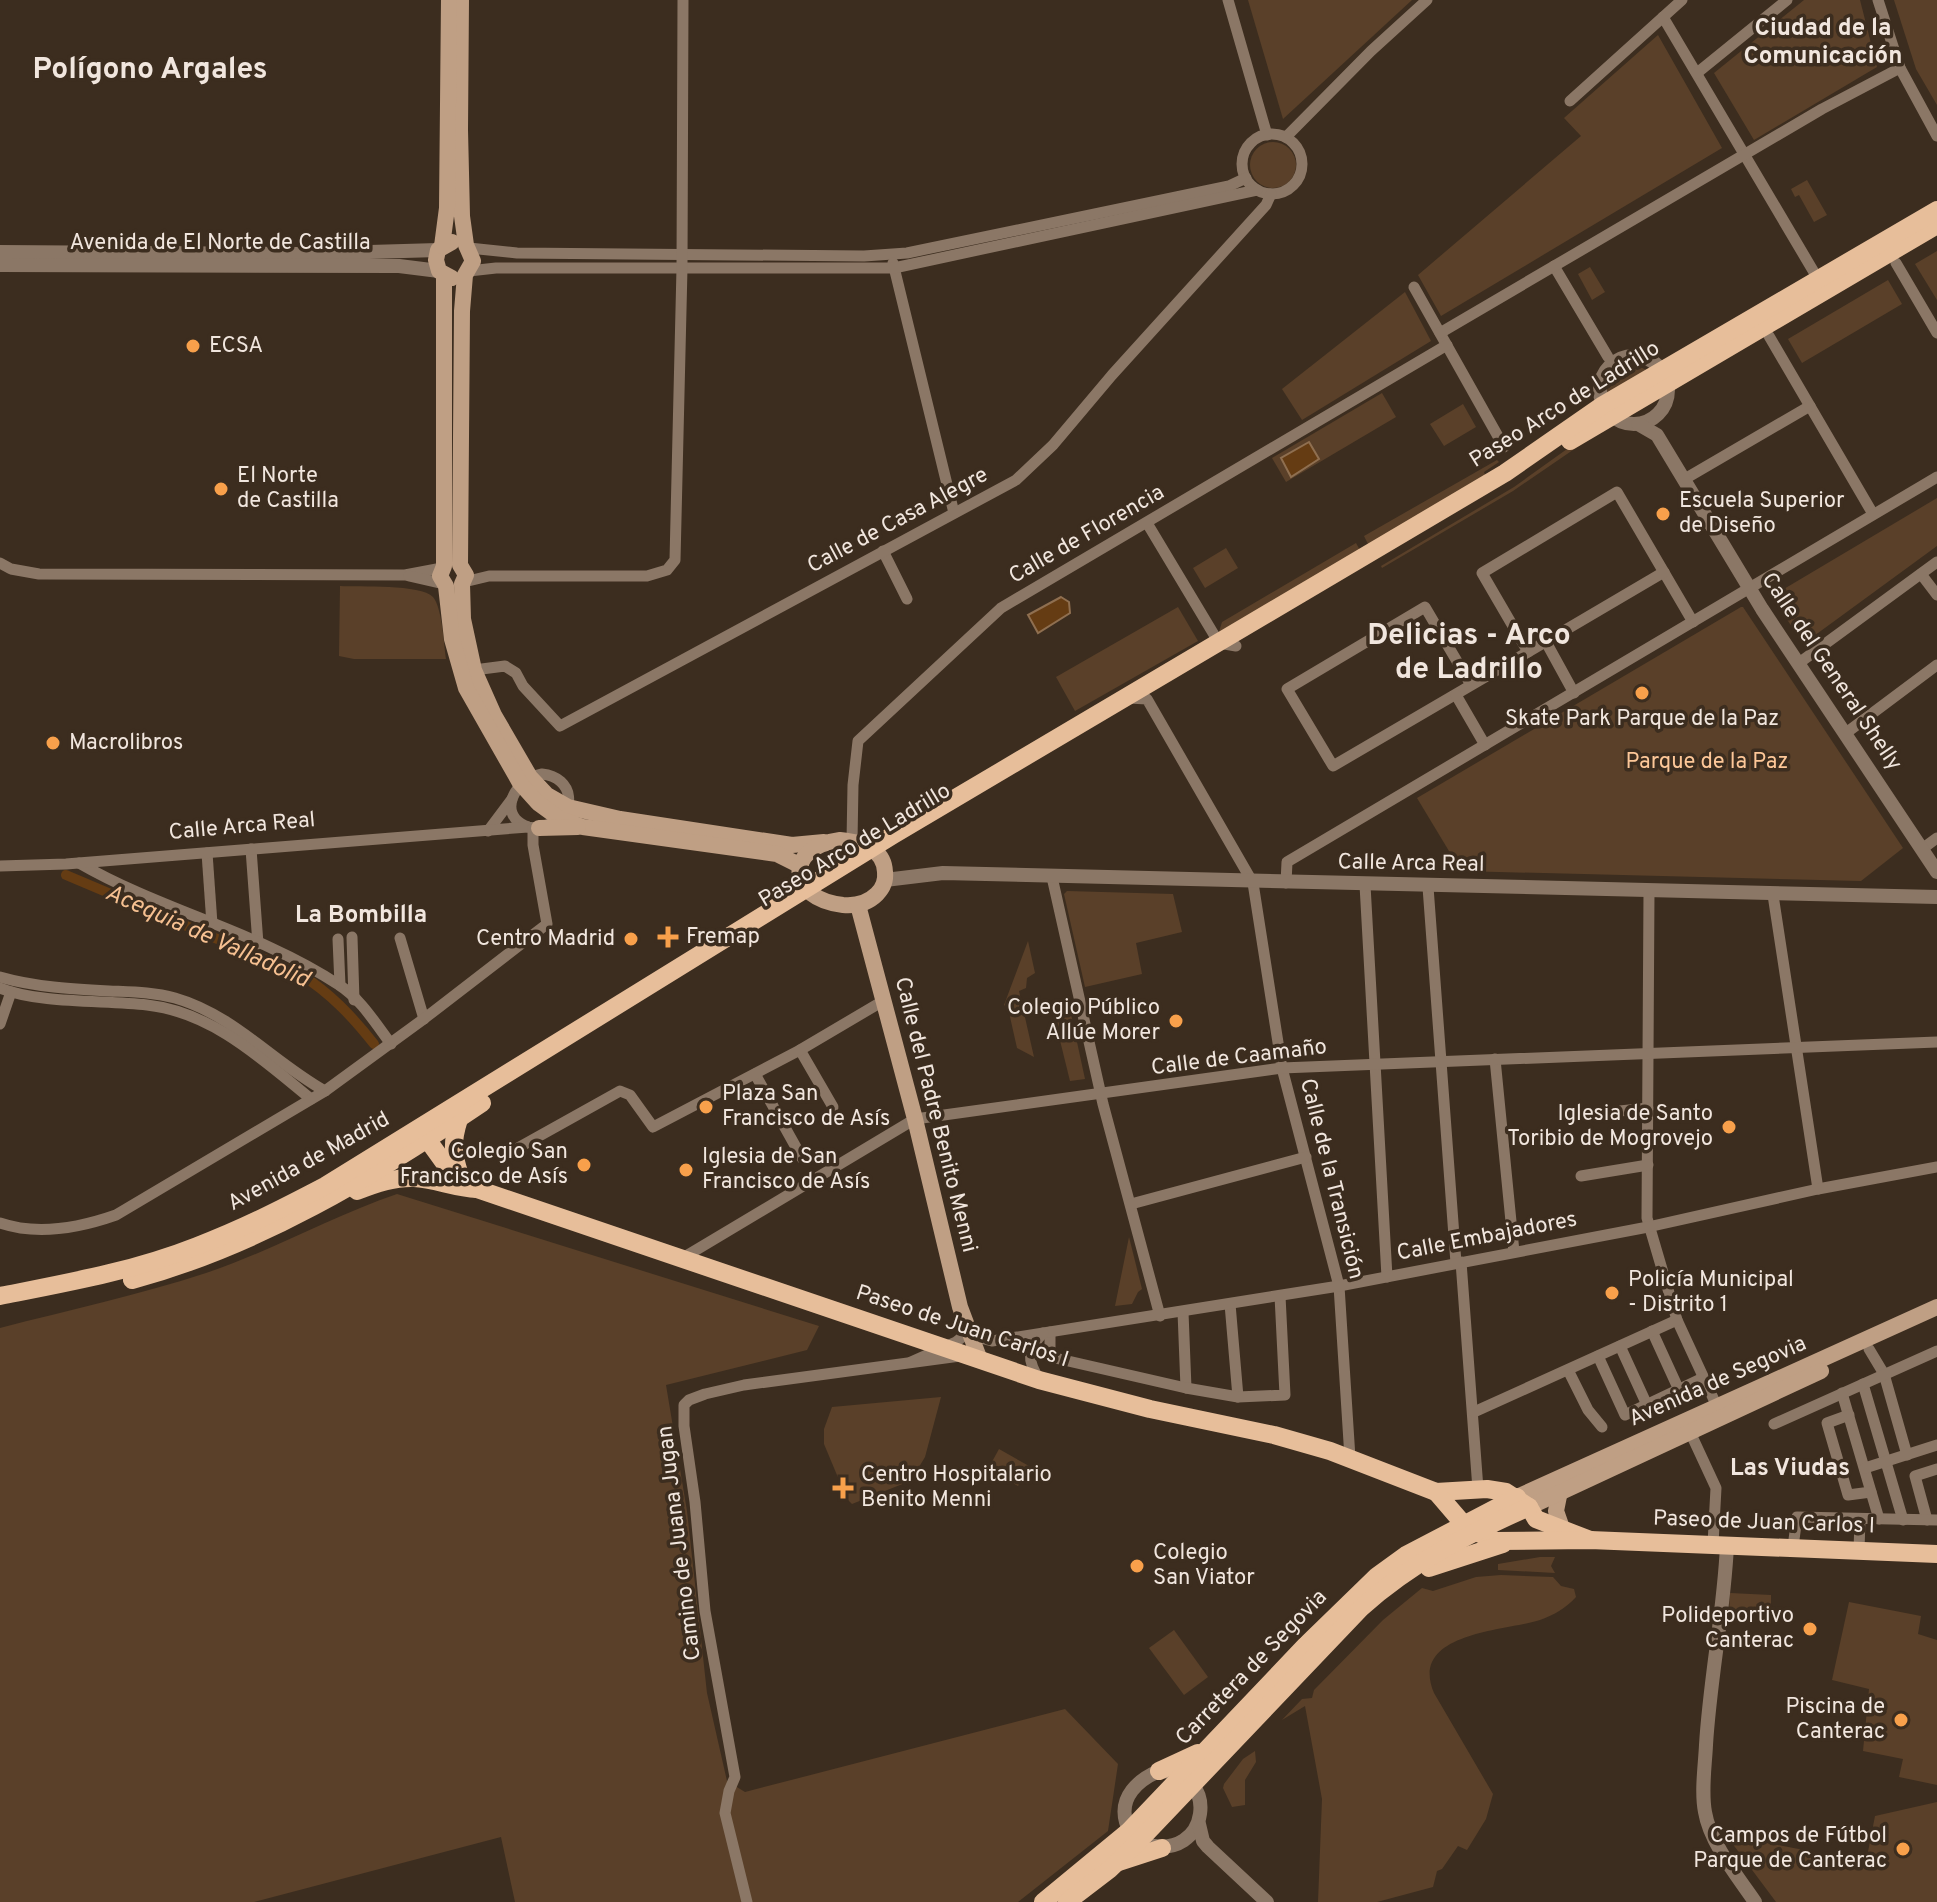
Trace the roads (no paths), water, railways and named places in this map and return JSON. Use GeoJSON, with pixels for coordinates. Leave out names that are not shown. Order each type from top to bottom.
{"type":"FeatureCollection","features":[{"type":"Feature","properties":{"kind":"main road"},"geometry":{"type":"LineString","coordinates":[[449,0],[447,208],[436,260],[442,273],[453,575],[474,670],[525,780]]}},
{"type":"Feature","properties":{"kind":"main road"},"geometry":{"type":"LineString","coordinates":[[461,0],[460,130],[467,246],[473,261],[467,273],[462,311],[452,639],[466,688],[538,803],[564,813],[792,845],[824,842],[852,841],[876,852],[885,869],[885,880],[880,891],[858,905],[826,903],[810,894],[801,878],[801,866],[811,849],[824,842]]}},
{"type":"Feature","properties":{"kind":"main road","name":"Paseo Arco de Ladrillo"},"geometry":{"type":"LineString","coordinates":[[1665,377],[1818,279],[1937,210]]}},
{"type":"Feature","properties":{"kind":"main road","name":"Paseo Arco de Ladrillo"},"geometry":{"type":"LineString","coordinates":[[876,852],[1147,699],[1228,644],[1665,377],[1937,225]]}},
{"type":"Feature","properties":{"kind":"main road"},"geometry":{"type":"LineString","coordinates":[[440,248],[452,241],[467,246]]}},
{"type":"Feature","properties":{"kind":"main road"},"geometry":{"type":"LineString","coordinates":[[442,273],[454,278],[467,273]]}},
{"type":"Feature","properties":{"kind":"main road","name":"Paseo Arco de Ladrillo"},"geometry":{"type":"LineString","coordinates":[[419,1136],[459,1119],[876,852],[1126,698],[1228,644]]}},
{"type":"Feature","properties":{"kind":"main road"},"geometry":{"type":"LineString","coordinates":[[564,813],[583,827]]}},
{"type":"Feature","properties":{"kind":"main road"},"geometry":{"type":"LineString","coordinates":[[533,828],[583,827],[777,854],[801,866]]}},
{"type":"Feature","properties":{"kind":"main road","name":"Paseo Arco de Ladrillo"},"geometry":{"type":"LineString","coordinates":[[419,1136],[810,894]]}},
{"type":"Feature","properties":{"kind":"main road","name":"Calle del Padre Benito Menni"},"geometry":{"type":"LineString","coordinates":[[858,905],[915,1119],[969,1335],[972,1358]]}},
{"type":"Feature","properties":{"kind":"main road"},"geometry":{"type":"LineString","coordinates":[[459,1119],[452,1141],[453,1156],[460,1175]]}},
{"type":"Feature","properties":{"kind":"main road","name":"Paseo de Juan Carlos I"},"geometry":{"type":"LineString","coordinates":[[419,1136],[445,1164],[477,1189]]}},
{"type":"Feature","properties":{"kind":"main road","name":"Avenida de Madrid"},"geometry":{"type":"LineString","coordinates":[[0,1309],[102,1288],[212,1254],[304,1212],[419,1136]]}},
{"type":"Feature","properties":{"kind":"main road","name":"Avenida de Madrid"},"geometry":{"type":"LineString","coordinates":[[0,1296],[127,1269],[195,1247],[263,1219],[419,1136]]}},
{"type":"Feature","properties":{"kind":"main road","name":"Paseo de Juan Carlos I"},"geometry":{"type":"LineString","coordinates":[[370,1186],[414,1178],[451,1187],[477,1189],[1039,1380],[1150,1409],[1274,1435],[1350,1458],[1439,1497],[1464,1524],[1496,1541],[1590,1540],[1937,1554]]}},
{"type":"Feature","properties":{"kind":"main road","name":"Avenida de Madrid"},"geometry":{"type":"LineString","coordinates":[[212,1254],[251,1245],[370,1186]]}},
{"type":"Feature","properties":{"kind":"main road","name":"Avenida de Segovia"},"geometry":{"type":"LineString","coordinates":[[1527,1508],[1937,1307]]}},
{"type":"Feature","properties":{"kind":"main road","name":"Avenida de Segovia"},"geometry":{"type":"LineString","coordinates":[[1527,1508],[1690,1432],[1720,1412],[1937,1317]]}},
{"type":"Feature","properties":{"kind":"main road"},"geometry":{"type":"LineString","coordinates":[[1464,1524],[1456,1504],[1474,1490]]}},
{"type":"Feature","properties":{"kind":"main road","name":"Paseo de Juan Carlos I"},"geometry":{"type":"LineString","coordinates":[[1439,1497],[1474,1490],[1506,1492],[1563,1531],[1590,1540]]}},
{"type":"Feature","properties":{"kind":"main road"},"geometry":{"type":"LineString","coordinates":[[1560,1491],[1556,1511],[1563,1531]]}},
{"type":"Feature","properties":{"kind":"main road"},"geometry":{"type":"LineString","coordinates":[[1439,1497],[1444,1522],[1439,1537]]}},
{"type":"Feature","properties":{"kind":"main road"},"geometry":{"type":"LineString","coordinates":[[1406,1571],[1427,1568],[1518,1540],[1534,1531],[1527,1508]]}},
{"type":"Feature","properties":{"kind":"main road","name":"Carretera de Segovia"},"geometry":{"type":"LineString","coordinates":[[1188,1780],[1211,1746],[1351,1599],[1406,1555],[1464,1524],[1527,1508]]}},
{"type":"Feature","properties":{"kind":"main road","name":"Carretera de Segovia"},"geometry":{"type":"LineString","coordinates":[[1043,1902],[1134,1836],[1361,1608],[1464,1524]]}},
{"type":"Feature","properties":{"kind":"main road"},"geometry":{"type":"LineString","coordinates":[[1159,1771],[1211,1746]]}},
{"type":"Feature","properties":{"kind":"main road","name":"Carretera de Segovia"},"geometry":{"type":"LineString","coordinates":[[1067,1902],[1116,1863],[1134,1836]]}},
{"type":"Feature","properties":{"kind":"main road"},"geometry":{"type":"LineString","coordinates":[[1116,1863],[1169,1846]]}},
{"type":"Feature","properties":{"kind":"street"},"geometry":{"type":"LineString","coordinates":[[0,563],[11,569],[39,574],[647,576],[667,570],[675,560],[678,540],[683,0]]}},
{"type":"Feature","properties":{"kind":"street"},"geometry":{"type":"LineString","coordinates":[[1228,0],[1267,135]]}},
{"type":"Feature","properties":{"kind":"street"},"geometry":{"type":"LineString","coordinates":[[1286,137],[1371,51],[1427,0]]}},
{"type":"Feature","properties":{"kind":"street"},"geometry":{"type":"LineString","coordinates":[[1570,101],[1682,0]]}},
{"type":"Feature","properties":{"kind":"street"},"geometry":{"type":"LineString","coordinates":[[1697,73],[1787,0]]}},
{"type":"Feature","properties":{"kind":"street"},"geometry":{"type":"LineString","coordinates":[[1878,0],[1900,68],[1937,136]]}},
{"type":"Feature","properties":{"kind":"street"},"geometry":{"type":"LineString","coordinates":[[1663,17],[1818,279]]}},
{"type":"Feature","properties":{"kind":"street"},"geometry":{"type":"LineString","coordinates":[[1440,333],[1847,95],[1900,68]]}},
{"type":"Feature","properties":{"kind":"street"},"geometry":{"type":"LineString","coordinates":[[1927,119],[1937,129]]}},
{"type":"Feature","properties":{"kind":"street"},"geometry":{"type":"LineString","coordinates":[[467,273],[496,268],[894,268],[1257,190],[1271,194],[1289,189],[1300,175],[1301,156],[1286,137],[1267,135],[1251,143],[1245,151],[1243,170],[1257,190]]}},
{"type":"Feature","properties":{"kind":"street"},"geometry":{"type":"LineString","coordinates":[[467,246],[517,253],[891,255],[920,252],[1215,189],[1246,178]]}},
{"type":"Feature","properties":{"kind":"street","name":"Calle de Casa Alegre"},"geometry":{"type":"LineString","coordinates":[[474,670],[505,666],[516,673],[523,686],[560,726],[1016,480],[1042,457],[1266,205],[1271,194]]}},
{"type":"Feature","properties":{"kind":"street","name":"Avenida de El Norte de Castilla"},"geometry":{"type":"LineString","coordinates":[[0,252],[301,254],[440,248]]}},
{"type":"Feature","properties":{"kind":"street"},"geometry":{"type":"LineString","coordinates":[[891,255],[954,513]]}},
{"type":"Feature","properties":{"kind":"street"},"geometry":{"type":"LineString","coordinates":[[1896,263],[1937,331]]}},
{"type":"Feature","properties":{"kind":"street","name":"Avenida de El Norte de Castilla"},"geometry":{"type":"LineString","coordinates":[[0,265],[399,266],[442,273]]}},
{"type":"Feature","properties":{"kind":"street"},"geometry":{"type":"LineString","coordinates":[[1554,266],[1611,362]]}},
{"type":"Feature","properties":{"kind":"street"},"geometry":{"type":"LineString","coordinates":[[1414,287],[1504,447]]}},
{"type":"Feature","properties":{"kind":"street"},"geometry":{"type":"LineString","coordinates":[[1769,336],[1873,514]]}},
{"type":"Feature","properties":{"kind":"street","name":"Calle de Florencia"},"geometry":{"type":"LineString","coordinates":[[852,841],[858,741],[1001,608],[1447,345]]}},
{"type":"Feature","properties":{"kind":"street"},"geometry":{"type":"LineString","coordinates":[[1611,362],[1638,356],[1656,364],[1665,377],[1666,401],[1659,413],[1657,435]]}},
{"type":"Feature","properties":{"kind":"street"},"geometry":{"type":"LineString","coordinates":[[1608,411],[1599,390],[1611,362]]}},
{"type":"Feature","properties":{"kind":"street"},"geometry":{"type":"LineString","coordinates":[[1683,480],[1810,406]]}},
{"type":"Feature","properties":{"kind":"street","name":"Calle del General Shelly"},"geometry":{"type":"LineString","coordinates":[[1608,411],[1627,424],[1638,424],[1657,435],[1749,589],[1937,872]]}},
{"type":"Feature","properties":{"kind":"street"},"geometry":{"type":"LineString","coordinates":[[1638,424],[1659,413]]}},
{"type":"Feature","properties":{"kind":"street"},"geometry":{"type":"LineString","coordinates":[[1286,883],[1287,862],[1937,477]]}},
{"type":"Feature","properties":{"kind":"street"},"geometry":{"type":"LineString","coordinates":[[1528,652],[1482,573],[1617,492],[1693,622]]}},
{"type":"Feature","properties":{"kind":"street"},"geometry":{"type":"LineString","coordinates":[[1147,523],[1207,622],[1228,644]]}},
{"type":"Feature","properties":{"kind":"street"},"geometry":{"type":"LineString","coordinates":[[883,551],[907,599]]}},
{"type":"Feature","properties":{"kind":"street"},"geometry":{"type":"LineString","coordinates":[[1799,663],[1937,562]]}},
{"type":"Feature","properties":{"kind":"street"},"geometry":{"type":"LineString","coordinates":[[1471,685],[1425,607],[1287,689],[1333,766],[1664,572]]}},
{"type":"Feature","properties":{"kind":"street"},"geometry":{"type":"LineString","coordinates":[[1921,574],[1937,595]]}},
{"type":"Feature","properties":{"kind":"street"},"geometry":{"type":"LineString","coordinates":[[1546,642],[1574,693]]}},
{"type":"Feature","properties":{"kind":"street"},"geometry":{"type":"LineString","coordinates":[[1846,733],[1937,665]]}},
{"type":"Feature","properties":{"kind":"street"},"geometry":{"type":"LineString","coordinates":[[1456,695],[1485,745]]}},
{"type":"Feature","properties":{"kind":"street"},"geometry":{"type":"LineString","coordinates":[[1126,698],[1147,699]]}},
{"type":"Feature","properties":{"kind":"street","name":"Calle de la Transición"},"geometry":{"type":"LineString","coordinates":[[1147,699],[1253,883],[1282,1068],[1339,1286],[1350,1458]]}},
{"type":"Feature","properties":{"kind":"street"},"geometry":{"type":"LineString","coordinates":[[488,831],[525,780],[542,774],[556,778],[566,789],[564,813]]}},
{"type":"Feature","properties":{"kind":"street"},"geometry":{"type":"LineString","coordinates":[[0,1223],[21,1230],[39,1230],[87,1225],[116,1215],[325,1091],[547,924],[533,845],[533,828],[517,818],[512,799]]}},
{"type":"Feature","properties":{"kind":"street","name":"Calle Arca Real"},"geometry":{"type":"LineString","coordinates":[[0,866],[79,863],[533,828],[564,813]]}},
{"type":"Feature","properties":{"kind":"street"},"geometry":{"type":"LineString","coordinates":[[1922,849],[1937,838]]}},
{"type":"Feature","properties":{"kind":"street"},"geometry":{"type":"LineString","coordinates":[[251,849],[258,944]]}},
{"type":"Feature","properties":{"kind":"street","name":"Calle del General Shelly"},"geometry":{"type":"LineString","coordinates":[[1921,896],[1927,891],[1931,880],[1922,849]]}},
{"type":"Feature","properties":{"kind":"street"},"geometry":{"type":"LineString","coordinates":[[207,853],[212,924]]}},
{"type":"Feature","properties":{"kind":"street"},"geometry":{"type":"LineString","coordinates":[[79,863],[157,901],[305,965],[340,985],[391,1044]]}},
{"type":"Feature","properties":{"kind":"street","name":"Calle Arca Real"},"geometry":{"type":"LineString","coordinates":[[885,880],[943,873],[1253,883],[1937,897]]}},
{"type":"Feature","properties":{"kind":"street"},"geometry":{"type":"LineString","coordinates":[[1052,877],[1101,1094],[1160,1316]]}},
{"type":"Feature","properties":{"kind":"street"},"geometry":{"type":"LineString","coordinates":[[1365,885],[1387,1277]]}},
{"type":"Feature","properties":{"kind":"street"},"geometry":{"type":"LineString","coordinates":[[1428,887],[1458,1263],[1474,1412],[1474,1490]]}},
{"type":"Feature","properties":{"kind":"street"},"geometry":{"type":"LineString","coordinates":[[1649,892],[1648,1227],[1677,1320],[1720,1412]]}},
{"type":"Feature","properties":{"kind":"street"},"geometry":{"type":"LineString","coordinates":[[1773,895],[1818,1189]]}},
{"type":"Feature","properties":{"kind":"street"},"geometry":{"type":"LineString","coordinates":[[352,937],[354,1000]]}},
{"type":"Feature","properties":{"kind":"street"},"geometry":{"type":"LineString","coordinates":[[400,938],[424,1019]]}},
{"type":"Feature","properties":{"kind":"street"},"geometry":{"type":"LineString","coordinates":[[338,939],[340,985]]}},
{"type":"Feature","properties":{"kind":"street"},"geometry":{"type":"LineString","coordinates":[[0,977],[47,987],[152,993],[202,1007],[231,1022],[306,1081],[325,1091]]}},
{"type":"Feature","properties":{"kind":"street"},"geometry":{"type":"LineString","coordinates":[[0,1024],[6,990],[151,1005],[191,1014],[227,1034],[311,1099]]}},
{"type":"Feature","properties":{"kind":"street"},"geometry":{"type":"LineString","coordinates":[[516,1149],[620,1091],[630,1095],[653,1127],[800,1050],[883,1001]]}},
{"type":"Feature","properties":{"kind":"street","name":"Calle de Caamaño"},"geometry":{"type":"LineString","coordinates":[[681,1259],[915,1119],[1282,1068],[1937,1042]]}},
{"type":"Feature","properties":{"kind":"street"},"geometry":{"type":"LineString","coordinates":[[800,1050],[833,1107]]}},
{"type":"Feature","properties":{"kind":"street"},"geometry":{"type":"LineString","coordinates":[[1495,1059],[1514,1252]]}},
{"type":"Feature","properties":{"kind":"street"},"geometry":{"type":"LineString","coordinates":[[755,1074],[802,1158]]}},
{"type":"Feature","properties":{"kind":"street"},"geometry":{"type":"LineString","coordinates":[[1573,1116],[1648,1108]]}},
{"type":"Feature","properties":{"kind":"street"},"geometry":{"type":"LineString","coordinates":[[1131,1204],[1306,1157]]}},
{"type":"Feature","properties":{"kind":"street"},"geometry":{"type":"LineString","coordinates":[[1581,1176],[1648,1165]]}},
{"type":"Feature","properties":{"kind":"street","name":"Calle Embajadores"},"geometry":{"type":"LineString","coordinates":[[969,1335],[992,1341],[1339,1286],[1648,1227],[1818,1189],[1937,1167]]}},
{"type":"Feature","properties":{"kind":"street","name":"Paseo de Juan Carlos I"},"geometry":{"type":"LineString","coordinates":[[1046,1333],[1050,1354],[1055,1358],[1238,1397],[1285,1395],[1280,1296]]}},
{"type":"Feature","properties":{"kind":"street"},"geometry":{"type":"LineString","coordinates":[[1230,1304],[1238,1397]]}},
{"type":"Feature","properties":{"kind":"street"},"geometry":{"type":"LineString","coordinates":[[1183,1312],[1186,1388]]}},
{"type":"Feature","properties":{"kind":"street"},"geometry":{"type":"LineString","coordinates":[[1474,1412],[1677,1320]]}},
{"type":"Feature","properties":{"kind":"street"},"geometry":{"type":"LineString","coordinates":[[1652,1331],[1679,1390]]}},
{"type":"Feature","properties":{"kind":"street"},"geometry":{"type":"LineString","coordinates":[[1039,1380],[1030,1365],[1030,1348],[1046,1333]]}},
{"type":"Feature","properties":{"kind":"street"},"geometry":{"type":"LineString","coordinates":[[942,1348],[969,1335]]}},
{"type":"Feature","properties":{"kind":"street"},"geometry":{"type":"LineString","coordinates":[[1620,1346],[1647,1405]]}},
{"type":"Feature","properties":{"kind":"street","name":"Camino de Juana Jugan"},"geometry":{"type":"LineString","coordinates":[[911,1362],[942,1348]]}},
{"type":"Feature","properties":{"kind":"street"},"geometry":{"type":"LineString","coordinates":[[1869,1349],[1884,1374],[1907,1455]]}},
{"type":"Feature","properties":{"kind":"street"},"geometry":{"type":"LineString","coordinates":[[1774,1424],[1937,1351]]}},
{"type":"Feature","properties":{"kind":"street"},"geometry":{"type":"LineString","coordinates":[[1598,1356],[1625,1415],[1703,1378]]}},
{"type":"Feature","properties":{"kind":"street","name":"Camino de Juana Jugan"},"geometry":{"type":"LineString","coordinates":[[747,1902],[725,1813],[735,1777],[705,1611],[684,1405],[705,1394],[744,1385],[911,1362],[972,1358]]}},
{"type":"Feature","properties":{"kind":"street"},"geometry":{"type":"LineString","coordinates":[[1568,1370],[1588,1410],[1602,1427]]}},
{"type":"Feature","properties":{"kind":"street"},"geometry":{"type":"LineString","coordinates":[[1863,1384],[1903,1520]]}},
{"type":"Feature","properties":{"kind":"street"},"geometry":{"type":"LineString","coordinates":[[1842,1393],[1879,1519]]}},
{"type":"Feature","properties":{"kind":"street"},"geometry":{"type":"LineString","coordinates":[[1849,1415],[1827,1423],[1848,1495],[1871,1492]]}},
{"type":"Feature","properties":{"kind":"street"},"geometry":{"type":"LineString","coordinates":[[1690,1432],[1716,1488],[1720,1545],[1717,1649],[1709,1701],[1704,1772],[1705,1813],[1722,1854],[1755,1902]]}},
{"type":"Feature","properties":{"kind":"street"},"geometry":{"type":"LineString","coordinates":[[1865,1468],[1937,1445]]}},
{"type":"Feature","properties":{"kind":"street"},"geometry":{"type":"LineString","coordinates":[[1793,1547],[1797,1517],[1932,1520],[1915,1476],[1937,1469]]}},
{"type":"Feature","properties":{"kind":"street"},"geometry":{"type":"LineString","coordinates":[[1859,1551],[1860,1519]]}},
{"type":"Feature","properties":{"kind":"street"},"geometry":{"type":"LineString","coordinates":[[1255,1902],[1188,1845],[1169,1846],[1134,1836],[1124,1815],[1127,1798],[1144,1778],[1159,1771],[1170,1771],[1188,1780],[1200,1799],[1199,1824],[1203,1841],[1267,1902]]}},
{"type":"Feature","properties":{"kind":"street"},"geometry":{"type":"LineString","coordinates":[[1169,1846],[1189,1837],[1199,1824]]}},
{"type":"Feature","properties":{"kind":"waterway","name":"Acequia de Valladolid"},"geometry":{"type":"LineString","coordinates":[[66,875],[300,974],[340,1006],[374,1044]]}},
{"type":"Feature","properties":{"kind":"place","name":"ECSA"},"geometry":{"type":"Point","coordinates":[193,346]}},
{"type":"Feature","properties":{"kind":"place","name":"El Norte de Castilla"},"geometry":{"type":"Point","coordinates":[221,489]}},
{"type":"Feature","properties":{"kind":"place","name":"Escuela Superior de Diseño"},"geometry":{"type":"Point","coordinates":[1663,514]}},
{"type":"Feature","properties":{"kind":"place","name":"Skate Park Parque de la Paz"},"geometry":{"type":"Point","coordinates":[1642,693]}},
{"type":"Feature","properties":{"kind":"place","name":"Macrolibros"},"geometry":{"type":"Point","coordinates":[53,743]}},
{"type":"Feature","properties":{"kind":"place","name":"Fremap"},"geometry":{"type":"Point","coordinates":[668,937]}},
{"type":"Feature","properties":{"kind":"place","name":"Centro Madrid"},"geometry":{"type":"Point","coordinates":[631,939]}},
{"type":"Feature","properties":{"kind":"place","name":"Colegio Público Allúe Morer"},"geometry":{"type":"Point","coordinates":[1176,1021]}},
{"type":"Feature","properties":{"kind":"place","name":"Plaza San Francisco de Asís"},"geometry":{"type":"Point","coordinates":[706,1107]}},
{"type":"Feature","properties":{"kind":"place","name":"Iglesia de Santo Toribio de Mogrovejo"},"geometry":{"type":"Point","coordinates":[1729,1127]}},
{"type":"Feature","properties":{"kind":"place","name":"Colegio San Francisco de Asís"},"geometry":{"type":"Point","coordinates":[584,1165]}},
{"type":"Feature","properties":{"kind":"place","name":"Iglesia de San Francisco de Asís"},"geometry":{"type":"Point","coordinates":[686,1170]}},
{"type":"Feature","properties":{"kind":"place","name":"Policía Municipal - Distrito 1"},"geometry":{"type":"Point","coordinates":[1612,1293]}},
{"type":"Feature","properties":{"kind":"place","name":"Centro Hospitalario Benito Menni"},"geometry":{"type":"Point","coordinates":[843,1488]}},
{"type":"Feature","properties":{"kind":"place","name":"Colegio San Viator"},"geometry":{"type":"Point","coordinates":[1137,1566]}},
{"type":"Feature","properties":{"kind":"place","name":"Polideportivo Canterac"},"geometry":{"type":"Point","coordinates":[1810,1629]}},
{"type":"Feature","properties":{"kind":"place","name":"Piscina de Canterac"},"geometry":{"type":"Point","coordinates":[1901,1720]}},
{"type":"Feature","properties":{"kind":"place","name":"Campos de Fútbol Parque de Canterac"},"geometry":{"type":"Point","coordinates":[1903,1849]}},
{"type":"Feature","properties":{"kind":"district","name":"Ciudad de la Comunicación"},"geometry":{"type":"Point","coordinates":[1823,43]}},
{"type":"Feature","properties":{"kind":"district","name":"Polígono Argales"},"geometry":{"type":"Point","coordinates":[150,70]}},
{"type":"Feature","properties":{"kind":"district","name":"Delicias - Arco de Ladrillo"},"geometry":{"type":"Point","coordinates":[1469,653]}},
{"type":"Feature","properties":{"kind":"district","name":"La Bombilla"},"geometry":{"type":"Point","coordinates":[361,916]}},
{"type":"Feature","properties":{"kind":"district","name":"Las Viudas"},"geometry":{"type":"Point","coordinates":[1790,1469]}},
{"type":"Feature","properties":{"kind":"park label","name":"Parque de la Paz"},"geometry":{"type":"Point","coordinates":[1707,762]}}]}
